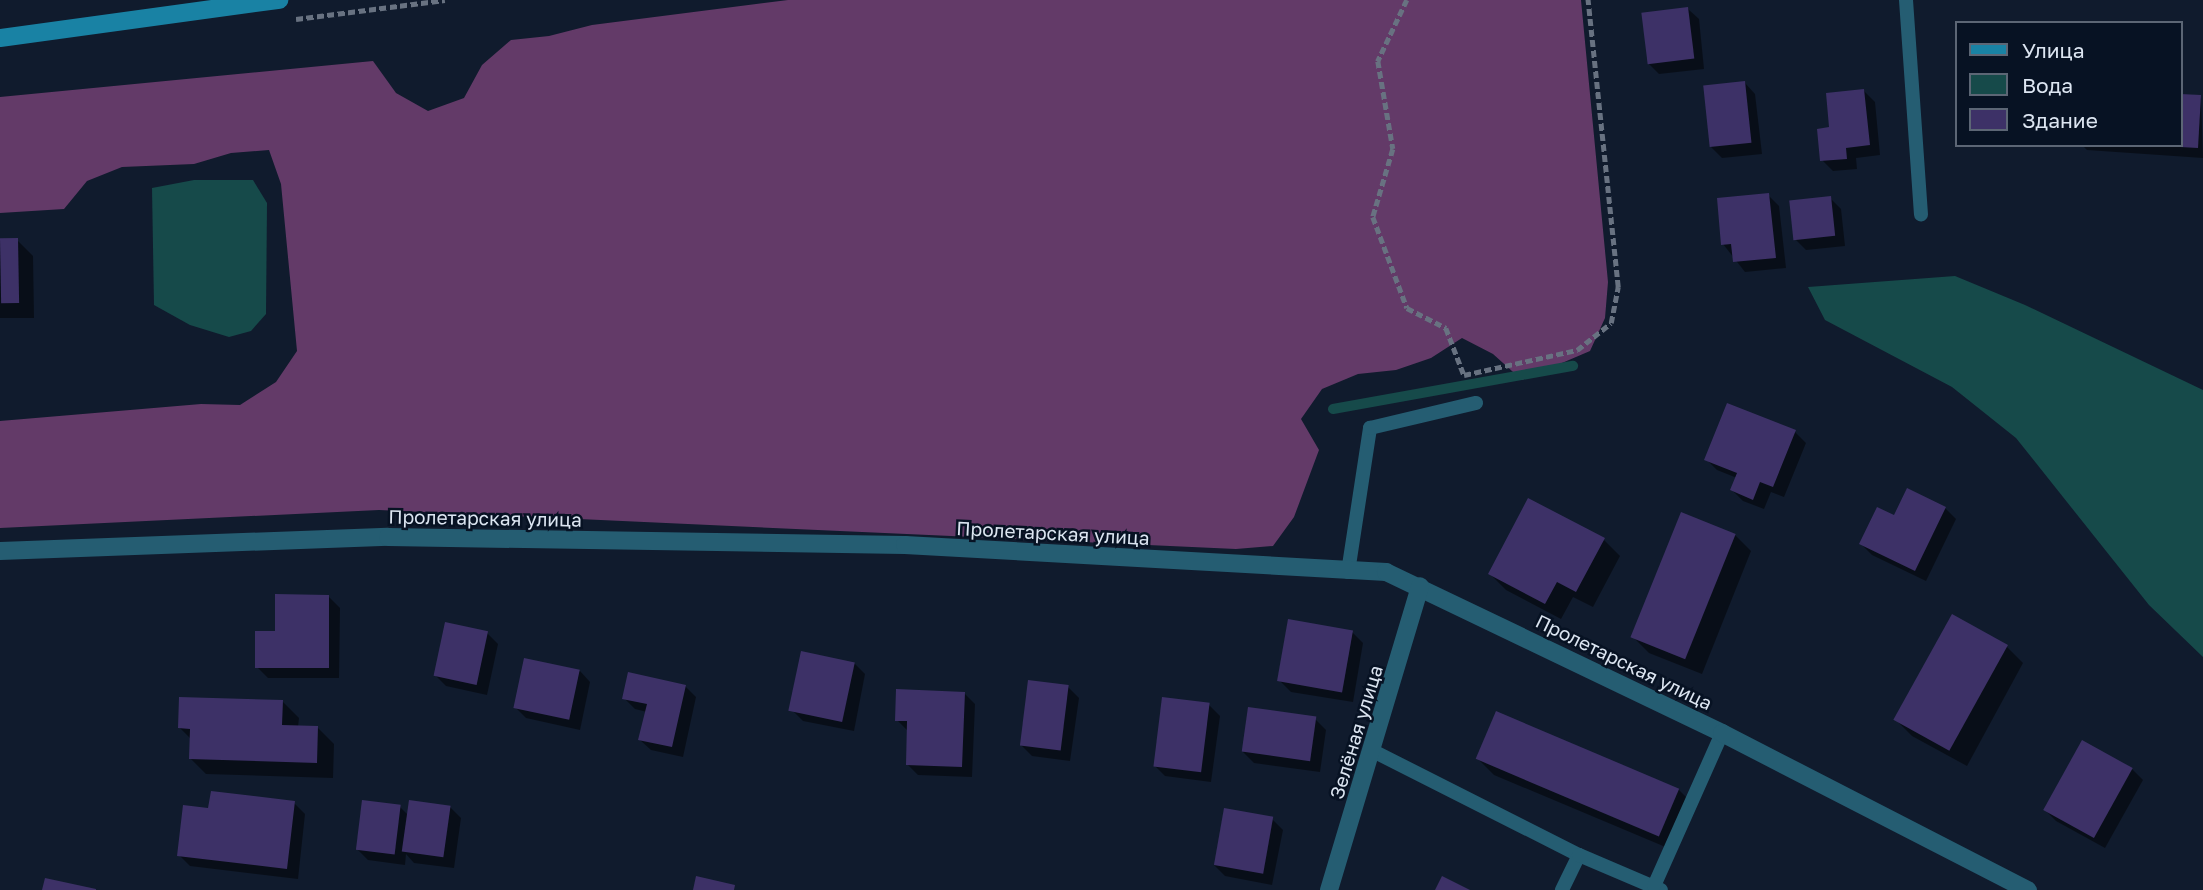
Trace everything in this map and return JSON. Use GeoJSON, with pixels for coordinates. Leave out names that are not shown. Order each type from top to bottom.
{"type":"FeatureCollection","features":[{"type":"Feature","properties":{"kind":"main road"},"geometry":{"type":"LineString","coordinates":[[0,38],[279,0]]}},
{"type":"Feature","properties":{"kind":"street","name":"Пролетарская улица"},"geometry":{"type":"LineString","coordinates":[[0,551],[402,537],[905,545],[1348,572],[1386,572],[1722,733],[2028,890]]}},
{"type":"Feature","properties":{"kind":"street","name":"Зелёная улица"},"geometry":{"type":"LineString","coordinates":[[1329,890],[1373,751],[1420,586]]}},
{"type":"Feature","properties":{"kind":"lane"},"geometry":{"type":"LineString","coordinates":[[1906,0],[1921,214]]}},
{"type":"Feature","properties":{"kind":"lane"},"geometry":{"type":"LineString","coordinates":[[1348,572],[1370,428],[1476,403]]}},
{"type":"Feature","properties":{"kind":"lane"},"geometry":{"type":"LineString","coordinates":[[1373,751],[1579,855],[1657,888],[1722,733]]}},
{"type":"Feature","properties":{"kind":"lane"},"geometry":{"type":"LineString","coordinates":[[1562,890],[1579,855]]}},
{"type":"Feature","properties":{"kind":"path"},"geometry":{"type":"LineString","coordinates":[[1407,0],[1378,61],[1393,149],[1373,217],[1407,307],[1446,328],[1466,378],[1577,350],[1611,323],[1618,287],[1588,0]]}},
{"type":"Feature","properties":{"kind":"shaded area"},"geometry":{"type":"Polygon","coordinates":[[[788,0],[1581,0],[1608,282],[1605,318],[1590,351],[1522,380],[1493,354],[1462,338],[1431,358],[1396,370],[1358,374],[1322,389],[1301,419],[1319,450],[1294,517],[1273,546],[1236,549],[379,510],[0,528],[0,421],[201,404],[240,405],[276,382],[297,351],[281,184],[269,150],[231,153],[194,164],[122,167],[87,181],[64,209],[0,213],[0,97],[373,61],[396,93],[428,111],[464,98],[482,65],[511,40],[549,36],[592,25],[788,0]]]}},
{"type":"Feature","properties":{"kind":"water"},"geometry":{"type":"Polygon","coordinates":[[[194,180],[253,180],[267,203],[266,314],[251,331],[229,337],[190,325],[154,305],[152,188],[194,180]]]}},
{"type":"Feature","properties":{"kind":"water"},"geometry":{"type":"Polygon","coordinates":[[[1955,276],[2025,305],[2203,390],[2203,657],[2149,605],[2016,438],[1952,387],[1825,320],[1808,287],[1955,276]]]}},
{"type":"Feature","properties":{"kind":"building"},"geometry":{"type":"Polygon","coordinates":[[[1688,7],[1694,59],[1648,64],[1641,13],[1688,7]]]}},
{"type":"Feature","properties":{"kind":"building"},"geometry":{"type":"Polygon","coordinates":[[[1745,81],[1751,143],[1710,147],[1703,85],[1745,81]]]}},
{"type":"Feature","properties":{"kind":"building"},"geometry":{"type":"Polygon","coordinates":[[[1864,89],[1870,145],[1846,148],[1847,159],[1820,161],[1817,129],[1829,127],[1826,93],[1864,89]]]}},
{"type":"Feature","properties":{"kind":"building"},"geometry":{"type":"Polygon","coordinates":[[[2182,94],[2201,95],[2198,148],[2180,147],[2182,94]]]}},
{"type":"Feature","properties":{"kind":"building"},"geometry":{"type":"Polygon","coordinates":[[[1769,193],[1776,258],[1733,262],[1731,244],[1721,245],[1717,198],[1769,193]]]}},
{"type":"Feature","properties":{"kind":"building"},"geometry":{"type":"Polygon","coordinates":[[[1831,196],[1835,236],[1793,240],[1789,200],[1831,196]]]}},
{"type":"Feature","properties":{"kind":"building"},"geometry":{"type":"Polygon","coordinates":[[[0,238],[18,238],[19,303],[1,303],[0,238]]]}},
{"type":"Feature","properties":{"kind":"building"},"geometry":{"type":"Polygon","coordinates":[[[1727,403],[1796,430],[1773,487],[1760,482],[1753,500],[1730,490],[1737,473],[1704,460],[1727,403]]]}},
{"type":"Feature","properties":{"kind":"building"},"geometry":{"type":"Polygon","coordinates":[[[1907,488],[1946,507],[1915,571],[1859,544],[1877,507],[1894,515],[1907,488]]]}},
{"type":"Feature","properties":{"kind":"building"},"geometry":{"type":"Polygon","coordinates":[[[1528,498],[1605,538],[1576,592],[1557,582],[1545,604],[1488,574],[1528,498]]]}},
{"type":"Feature","properties":{"kind":"building"},"geometry":{"type":"Polygon","coordinates":[[[1681,512],[1736,534],[1685,659],[1630,637],[1681,512]]]}},
{"type":"Feature","properties":{"kind":"building"},"geometry":{"type":"Polygon","coordinates":[[[275,594],[329,595],[329,668],[255,668],[255,631],[275,631],[275,594]]]}},
{"type":"Feature","properties":{"kind":"building"},"geometry":{"type":"Polygon","coordinates":[[[1952,614],[2008,645],[1949,751],[1893,720],[1952,614]]]}},
{"type":"Feature","properties":{"kind":"building"},"geometry":{"type":"Polygon","coordinates":[[[1288,619],[1353,630],[1342,693],[1277,681],[1288,619]]]}},
{"type":"Feature","properties":{"kind":"building"},"geometry":{"type":"Polygon","coordinates":[[[445,622],[488,631],[477,685],[434,676],[445,622]]]}},
{"type":"Feature","properties":{"kind":"building"},"geometry":{"type":"Polygon","coordinates":[[[801,651],[855,662],[842,722],[788,711],[801,651]]]}},
{"type":"Feature","properties":{"kind":"building"},"geometry":{"type":"Polygon","coordinates":[[[524,658],[580,670],[569,720],[513,708],[524,658]]]}},
{"type":"Feature","properties":{"kind":"building"},"geometry":{"type":"Polygon","coordinates":[[[628,672],[686,685],[672,747],[638,740],[647,704],[622,699],[628,672]]]}},
{"type":"Feature","properties":{"kind":"building"},"geometry":{"type":"Polygon","coordinates":[[[1028,680],[1069,685],[1061,751],[1020,746],[1028,680]]]}},
{"type":"Feature","properties":{"kind":"building"},"geometry":{"type":"Polygon","coordinates":[[[896,689],[965,692],[962,767],[906,765],[907,721],[895,721],[896,689]]]}},
{"type":"Feature","properties":{"kind":"building"},"geometry":{"type":"Polygon","coordinates":[[[179,697],[283,700],[282,725],[318,726],[317,763],[189,759],[190,729],[178,728],[179,697]]]}},
{"type":"Feature","properties":{"kind":"building"},"geometry":{"type":"Polygon","coordinates":[[[1162,697],[1210,703],[1201,772],[1153,766],[1162,697]]]}},
{"type":"Feature","properties":{"kind":"building"},"geometry":{"type":"Polygon","coordinates":[[[1248,707],[1316,717],[1310,761],[1242,752],[1248,707]]]}},
{"type":"Feature","properties":{"kind":"building"},"geometry":{"type":"Polygon","coordinates":[[[1496,711],[1679,789],[1659,837],[1476,759],[1496,711]]]}},
{"type":"Feature","properties":{"kind":"building"},"geometry":{"type":"Polygon","coordinates":[[[2082,740],[2133,768],[2094,838],[2043,810],[2082,740]]]}},
{"type":"Feature","properties":{"kind":"building"},"geometry":{"type":"Polygon","coordinates":[[[211,791],[295,801],[287,869],[177,856],[183,805],[208,808],[211,791]]]}},
{"type":"Feature","properties":{"kind":"building"},"geometry":{"type":"Polygon","coordinates":[[[362,800],[401,805],[395,854],[356,850],[362,800]]]}},
{"type":"Feature","properties":{"kind":"building"},"geometry":{"type":"Polygon","coordinates":[[[409,800],[451,806],[443,857],[402,851],[409,800]]]}},
{"type":"Feature","properties":{"kind":"building"},"geometry":{"type":"Polygon","coordinates":[[[1224,808],[1273,817],[1263,874],[1214,865],[1224,808]]]}},
{"type":"Feature","properties":{"kind":"building"},"geometry":{"type":"Polygon","coordinates":[[[696,876],[735,885],[734,890],[693,890],[696,876]]]}},
{"type":"Feature","properties":{"kind":"building"},"geometry":{"type":"Polygon","coordinates":[[[1442,876],[1470,890],[1435,890],[1442,876]]]}},
{"type":"Feature","properties":{"kind":"building"},"geometry":{"type":"Polygon","coordinates":[[[45,878],[96,889],[96,890],[42,890],[45,878]]]}},
{"type":"Feature","properties":{"kind":"waterway"},"geometry":{"type":"LineString","coordinates":[[1333,409],[1573,366]]}}]}
